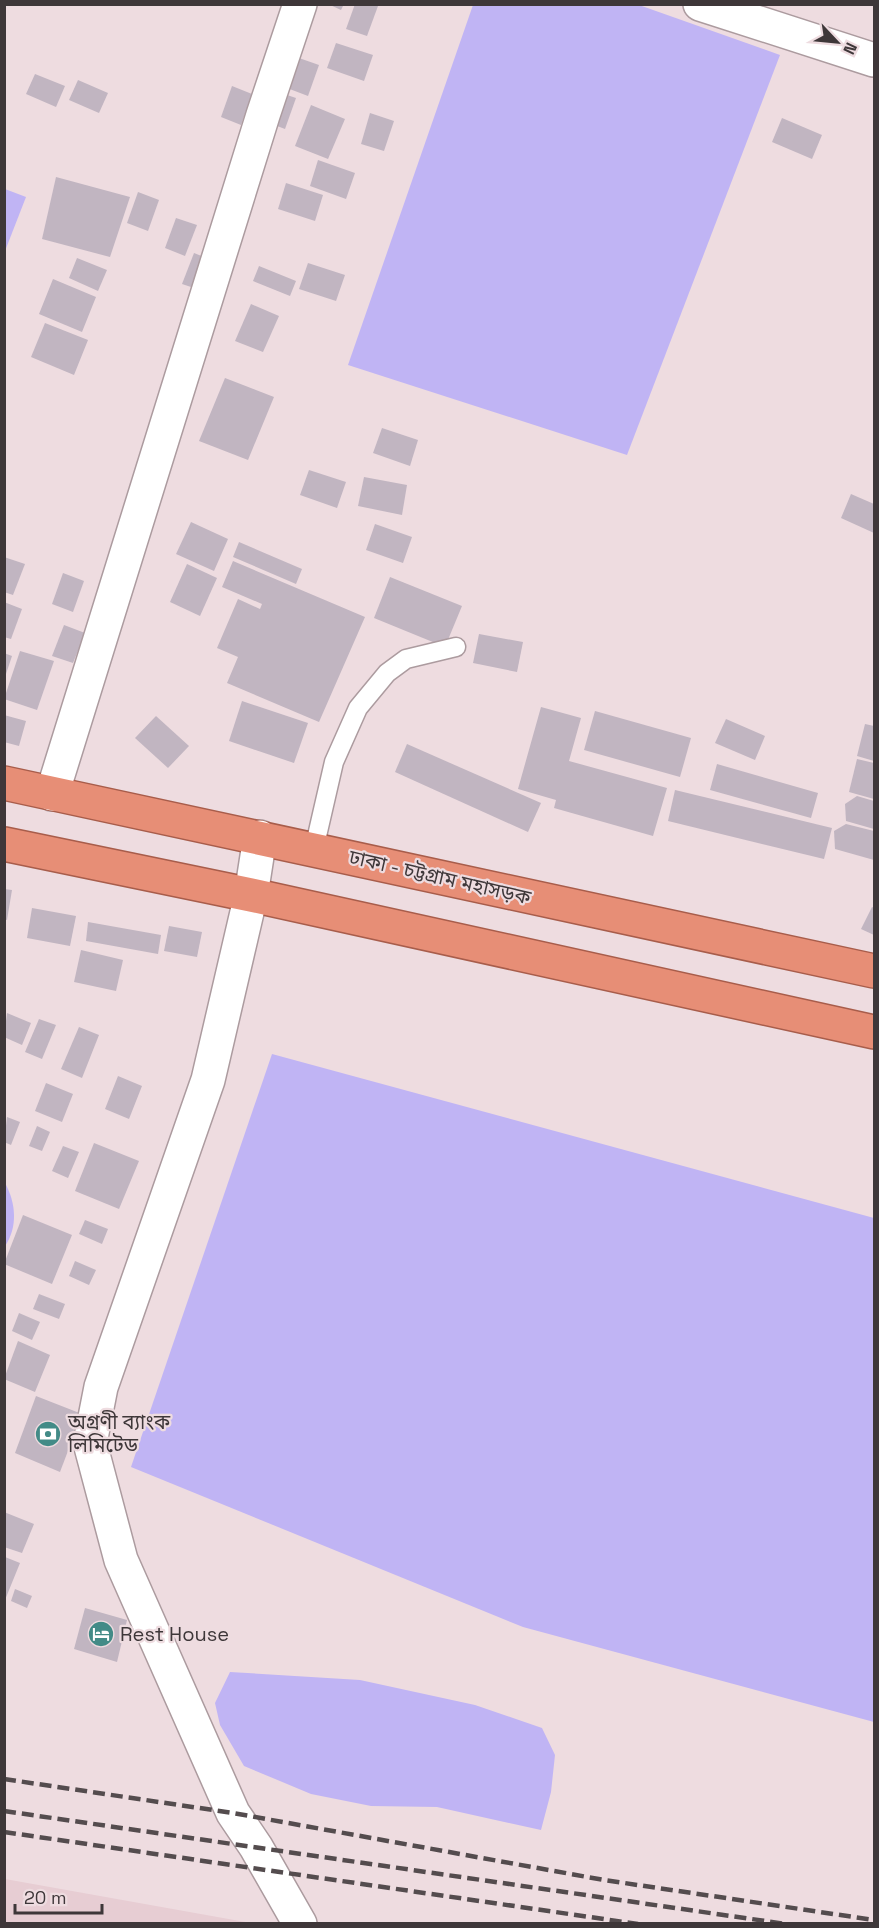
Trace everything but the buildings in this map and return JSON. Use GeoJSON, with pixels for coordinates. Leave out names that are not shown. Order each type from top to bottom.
{"type":"FeatureCollection","features":[{"type":"Feature","properties":{"kind":"highway","name":"ঢাকা - চট্টগ্রাম মহাসড়ক"},"geometry":{"type":"LineString","coordinates":[[4,783],[874,971]]}},
{"type":"Feature","properties":{"kind":"highway"},"geometry":{"type":"LineString","coordinates":[[4,844],[251,895],[874,1032]]}},
{"type":"Feature","properties":{"kind":"street"},"geometry":{"type":"LineString","coordinates":[[52,794],[263,115],[300,4]]}},
{"type":"Feature","properties":{"kind":"street"},"geometry":{"type":"LineString","coordinates":[[700,4],[874,60]]}},
{"type":"Feature","properties":{"kind":"street"},"geometry":{"type":"LineString","coordinates":[[260,837],[251,895],[208,1080],[101,1387],[90,1443],[122,1560],[233,1813],[256,1847],[300,1923]]}},
{"type":"Feature","properties":{"kind":"lane"},"geometry":{"type":"LineString","coordinates":[[314,849],[334,762],[358,708],[387,673],[405,659],[456,647]]}},
{"type":"Feature","properties":{"kind":"shaded area"},"geometry":{"type":"Polygon","coordinates":[[[473,5],[639,5],[780,55],[627,455],[348,365],[473,5]]]}},
{"type":"Feature","properties":{"kind":"shaded area"},"geometry":{"type":"Polygon","coordinates":[[[5,189],[26,197],[5,251],[5,189]]]}},
{"type":"Feature","properties":{"kind":"shaded area"},"geometry":{"type":"Polygon","coordinates":[[[272,1054],[874,1218],[874,1722],[523,1627],[131,1467],[272,1054]]]}},
{"type":"Feature","properties":{"kind":"shaded area"},"geometry":{"type":"Polygon","coordinates":[[[5,1183],[13,1207],[14,1223],[5,1246],[5,1183]]]}},
{"type":"Feature","properties":{"kind":"shaded area"},"geometry":{"type":"Polygon","coordinates":[[[230,1672],[360,1680],[475,1705],[542,1728],[555,1755],[551,1792],[541,1830],[437,1807],[371,1806],[311,1794],[244,1766],[220,1725],[215,1703],[230,1672]]]}},
{"type":"Feature","properties":{"kind":"shaded area"},"geometry":{"type":"Polygon","coordinates":[[[5,1879],[251,1923],[5,1923],[5,1879]]]}},
{"type":"Feature","properties":{"kind":"railway"},"geometry":{"type":"LineString","coordinates":[[4,1779],[233,1813],[604,1880],[874,1920]]}},
{"type":"Feature","properties":{"kind":"railway"},"geometry":{"type":"LineString","coordinates":[[4,1811],[786,1924]]}},
{"type":"Feature","properties":{"kind":"railway"},"geometry":{"type":"LineString","coordinates":[[4,1832],[638,1924]]}},
{"type":"Feature","properties":{"kind":"place","name":"অগ্রণী ব্যাংক লিমিটেড"},"geometry":{"type":"Point","coordinates":[48,1434]}},
{"type":"Feature","properties":{"kind":"place","name":"Rest House"},"geometry":{"type":"Point","coordinates":[101,1634]}}]}
